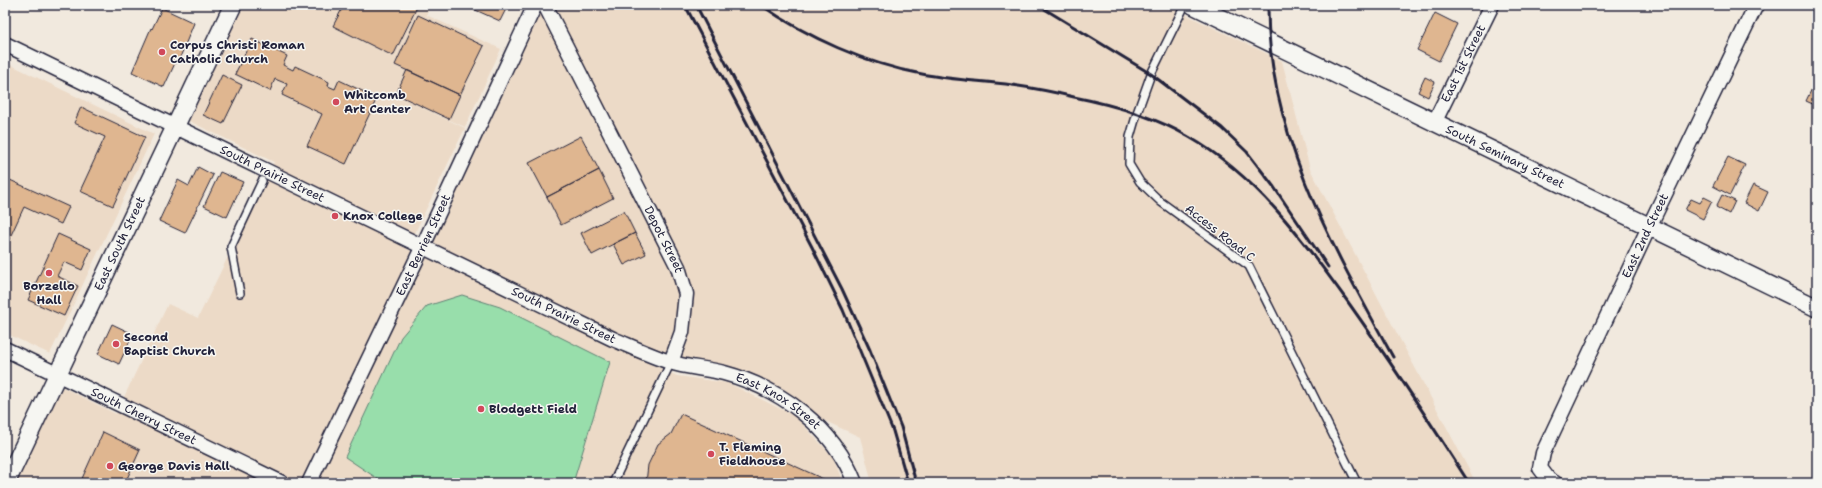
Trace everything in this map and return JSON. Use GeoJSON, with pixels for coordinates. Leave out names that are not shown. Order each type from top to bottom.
{"type":"FeatureCollection","features":[{"type":"Feature","properties":{"kind":"street","name":"East South Street"},"geometry":{"type":"LineString","coordinates":[[6,483],[233,5]]}},
{"type":"Feature","properties":{"kind":"street","name":"East Berrien Street"},"geometry":{"type":"LineString","coordinates":[[309,483],[423,246],[535,5]]}},
{"type":"Feature","properties":{"kind":"street","name":"Depot Street"},"geometry":{"type":"LineString","coordinates":[[545,5],[678,267],[686,294],[682,332],[671,362]]}},
{"type":"Feature","properties":{"kind":"street","name":"South Seminary Street"},"geometry":{"type":"LineString","coordinates":[[1193,5],[1435,121],[1817,308]]}},
{"type":"Feature","properties":{"kind":"street","name":"East 1st Street"},"geometry":{"type":"LineString","coordinates":[[1435,121],[1492,5]]}},
{"type":"Feature","properties":{"kind":"street","name":"East 2nd Street"},"geometry":{"type":"LineString","coordinates":[[1555,483],[1549,480],[1540,468],[1543,453],[1649,227],[1756,5]]}},
{"type":"Feature","properties":{"kind":"street","name":"South Prairie Street"},"geometry":{"type":"LineString","coordinates":[[5,44],[613,339],[671,362]]}},
{"type":"Feature","properties":{"kind":"street","name":"South Cherry Street"},"geometry":{"type":"LineString","coordinates":[[5,350],[58,374],[282,483]]}},
{"type":"Feature","properties":{"kind":"street","name":"East Knox Street"},"geometry":{"type":"LineString","coordinates":[[671,362],[724,373],[756,384],[797,408],[826,435],[850,470],[854,483]]}},
{"type":"Feature","properties":{"kind":"lane","name":"Access Road C"},"geometry":{"type":"LineString","coordinates":[[1185,5],[1151,74],[1137,113],[1130,137],[1129,164],[1140,182],[1161,202],[1248,266],[1357,483]]}},
{"type":"Feature","properties":{"kind":"lane"},"geometry":{"type":"LineString","coordinates":[[240,293],[231,247],[262,181]]}},
{"type":"Feature","properties":{"kind":"lane","name":"Depot Street"},"geometry":{"type":"LineString","coordinates":[[613,483],[671,362]]}},
{"type":"Feature","properties":{"kind":"shaded area","name":"Knox College"},"geometry":{"type":"Polygon","coordinates":[[[242,5],[431,5],[426,15],[501,49],[465,127],[406,100],[465,128],[407,249],[677,376],[728,383],[795,416],[833,457],[843,483],[16,483],[62,387],[116,414],[168,304],[198,318],[274,162],[189,121],[242,5]]]}},
{"type":"Feature","properties":{"kind":"shaded area"},"geometry":{"type":"Polygon","coordinates":[[[535,5],[1166,5],[1282,61],[1310,169],[1476,483],[872,483],[860,437],[797,408],[763,387],[671,362],[423,246],[535,5]]]}},
{"type":"Feature","properties":{"kind":"shaded area"},"geometry":{"type":"Polygon","coordinates":[[[5,62],[154,134],[50,354],[5,333],[5,62]]]}},
{"type":"Feature","properties":{"kind":"green space","name":"Blodgett Field"},"geometry":{"type":"Polygon","coordinates":[[[462,295],[500,307],[610,362],[573,483],[384,483],[345,457],[401,337],[427,306],[462,295]]]}},
{"type":"Feature","properties":{"kind":"building"},"geometry":{"type":"Polygon","coordinates":[[[344,5],[418,5],[393,56],[333,26],[344,5]]]}},
{"type":"Feature","properties":{"kind":"building"},"geometry":{"type":"Polygon","coordinates":[[[472,5],[498,5],[506,9],[500,21],[471,8],[472,5]]]}},
{"type":"Feature","properties":{"kind":"building","name":"Corpus Christi Roman Catholic Church"},"geometry":{"type":"Polygon","coordinates":[[[162,8],[194,23],[179,60],[177,59],[164,87],[132,72],[151,28],[152,29],[162,8]]]}},
{"type":"Feature","properties":{"kind":"building"},"geometry":{"type":"Polygon","coordinates":[[[1435,13],[1457,24],[1439,61],[1417,50],[1435,13]]]}},
{"type":"Feature","properties":{"kind":"building"},"geometry":{"type":"Polygon","coordinates":[[[418,15],[484,46],[460,95],[395,65],[418,15]]]}},
{"type":"Feature","properties":{"kind":"building","name":"Whitcomb Art Center"},"geometry":{"type":"Polygon","coordinates":[[[252,39],[287,56],[283,65],[293,70],[295,66],[329,82],[328,86],[335,89],[339,80],[377,98],[346,164],[307,146],[322,114],[282,95],[287,84],[275,79],[270,91],[235,74],[252,39]]]}},
{"type":"Feature","properties":{"kind":"building"},"geometry":{"type":"Polygon","coordinates":[[[407,70],[460,95],[449,119],[396,94],[407,70]]]}},
{"type":"Feature","properties":{"kind":"building"},"geometry":{"type":"Polygon","coordinates":[[[222,75],[242,85],[223,124],[203,115],[222,75]]]}},
{"type":"Feature","properties":{"kind":"building"},"geometry":{"type":"Polygon","coordinates":[[[1425,77],[1435,82],[1428,97],[1418,92],[1425,77]]]}},
{"type":"Feature","properties":{"kind":"building"},"geometry":{"type":"Polygon","coordinates":[[[1817,78],[1817,106],[1806,101],[1817,78]]]}},
{"type":"Feature","properties":{"kind":"building"},"geometry":{"type":"Polygon","coordinates":[[[81,107],[145,137],[113,206],[80,191],[105,137],[74,123],[81,107]]]}},
{"type":"Feature","properties":{"kind":"building"},"geometry":{"type":"Polygon","coordinates":[[[581,136],[599,170],[547,197],[529,163],[581,136]]]}},
{"type":"Feature","properties":{"kind":"building"},"geometry":{"type":"Polygon","coordinates":[[[1728,157],[1745,165],[1730,195],[1713,186],[1728,157]]]}},
{"type":"Feature","properties":{"kind":"building"},"geometry":{"type":"Polygon","coordinates":[[[198,167],[213,175],[185,233],[159,221],[178,180],[189,186],[198,167]]]}},
{"type":"Feature","properties":{"kind":"building"},"geometry":{"type":"Polygon","coordinates":[[[599,170],[613,198],[561,225],[547,197],[599,170]]]}},
{"type":"Feature","properties":{"kind":"building"},"geometry":{"type":"Polygon","coordinates":[[[220,172],[243,182],[227,217],[204,206],[220,172]]]}},
{"type":"Feature","properties":{"kind":"building"},"geometry":{"type":"Polygon","coordinates":[[[10,180],[69,207],[61,224],[24,207],[5,248],[5,191],[10,180]]]}},
{"type":"Feature","properties":{"kind":"building"},"geometry":{"type":"Polygon","coordinates":[[[1753,185],[1768,192],[1759,211],[1744,203],[1753,185]]]}},
{"type":"Feature","properties":{"kind":"building"},"geometry":{"type":"Polygon","coordinates":[[[1722,195],[1735,201],[1729,214],[1716,207],[1722,195]]]}},
{"type":"Feature","properties":{"kind":"building"},"geometry":{"type":"Polygon","coordinates":[[[1704,197],[1712,201],[1703,219],[1685,210],[1691,199],[1700,203],[1704,197]]]}},
{"type":"Feature","properties":{"kind":"building"},"geometry":{"type":"Polygon","coordinates":[[[624,211],[635,233],[592,255],[581,233],[624,211]]]}},
{"type":"Feature","properties":{"kind":"building"},"geometry":{"type":"Polygon","coordinates":[[[635,233],[646,254],[624,265],[613,244],[635,233]]]}},
{"type":"Feature","properties":{"kind":"building","name":"Borzello Hall"},"geometry":{"type":"Polygon","coordinates":[[[58,234],[91,249],[82,270],[64,262],[57,276],[78,286],[64,316],[28,300],[58,234]]]}},
{"type":"Feature","properties":{"kind":"building","name":"Second Baptist Church"},"geometry":{"type":"Polygon","coordinates":[[[112,324],[133,334],[119,364],[98,354],[112,324]]]}},
{"type":"Feature","properties":{"kind":"building","name":"T. Fleming Fieldhouse"},"geometry":{"type":"Polygon","coordinates":[[[681,414],[832,483],[646,483],[648,465],[658,444],[671,434],[681,414]]]}},
{"type":"Feature","properties":{"kind":"building","name":"George Davis Hall"},"geometry":{"type":"Polygon","coordinates":[[[103,432],[140,450],[125,483],[80,483],[103,432]]]}},
{"type":"Feature","properties":{"kind":"railway"},"geometry":{"type":"LineString","coordinates":[[685,5],[812,247],[843,310],[893,431],[908,483]]}},
{"type":"Feature","properties":{"kind":"railway"},"geometry":{"type":"LineString","coordinates":[[696,5],[842,289],[870,350],[901,427],[916,483]]}},
{"type":"Feature","properties":{"kind":"railway"},"geometry":{"type":"LineString","coordinates":[[761,5],[779,17],[817,38],[838,48],[880,64],[933,76],[1028,87],[1104,104],[1133,112],[1162,123],[1213,152],[1236,170],[1257,190],[1277,211],[1314,256],[1348,302],[1425,414],[1469,483]]}},
{"type":"Feature","properties":{"kind":"railway"},"geometry":{"type":"LineString","coordinates":[[1038,5],[1151,74],[1222,128],[1247,152],[1274,187],[1328,267]]}},
{"type":"Feature","properties":{"kind":"railway"},"geometry":{"type":"LineString","coordinates":[[1268,5],[1271,52],[1279,98],[1291,143],[1308,188],[1327,231],[1348,274],[1393,357]]}},
{"type":"Feature","properties":{"kind":"place","name":"Corpus Christi Roman Catholic Church"},"geometry":{"type":"Point","coordinates":[162,52]}},
{"type":"Feature","properties":{"kind":"place","name":"Whitcomb Art Center"},"geometry":{"type":"Point","coordinates":[336,102]}},
{"type":"Feature","properties":{"kind":"place","name":"Knox College"},"geometry":{"type":"Point","coordinates":[335,216]}},
{"type":"Feature","properties":{"kind":"place","name":"Borzello Hall"},"geometry":{"type":"Point","coordinates":[49,273]}},
{"type":"Feature","properties":{"kind":"place","name":"Second Baptist Church"},"geometry":{"type":"Point","coordinates":[116,344]}},
{"type":"Feature","properties":{"kind":"place","name":"Blodgett Field"},"geometry":{"type":"Point","coordinates":[481,409]}},
{"type":"Feature","properties":{"kind":"place","name":"T. Fleming Fieldhouse"},"geometry":{"type":"Point","coordinates":[711,454]}},
{"type":"Feature","properties":{"kind":"place","name":"George Davis Hall"},"geometry":{"type":"Point","coordinates":[110,466]}}]}
